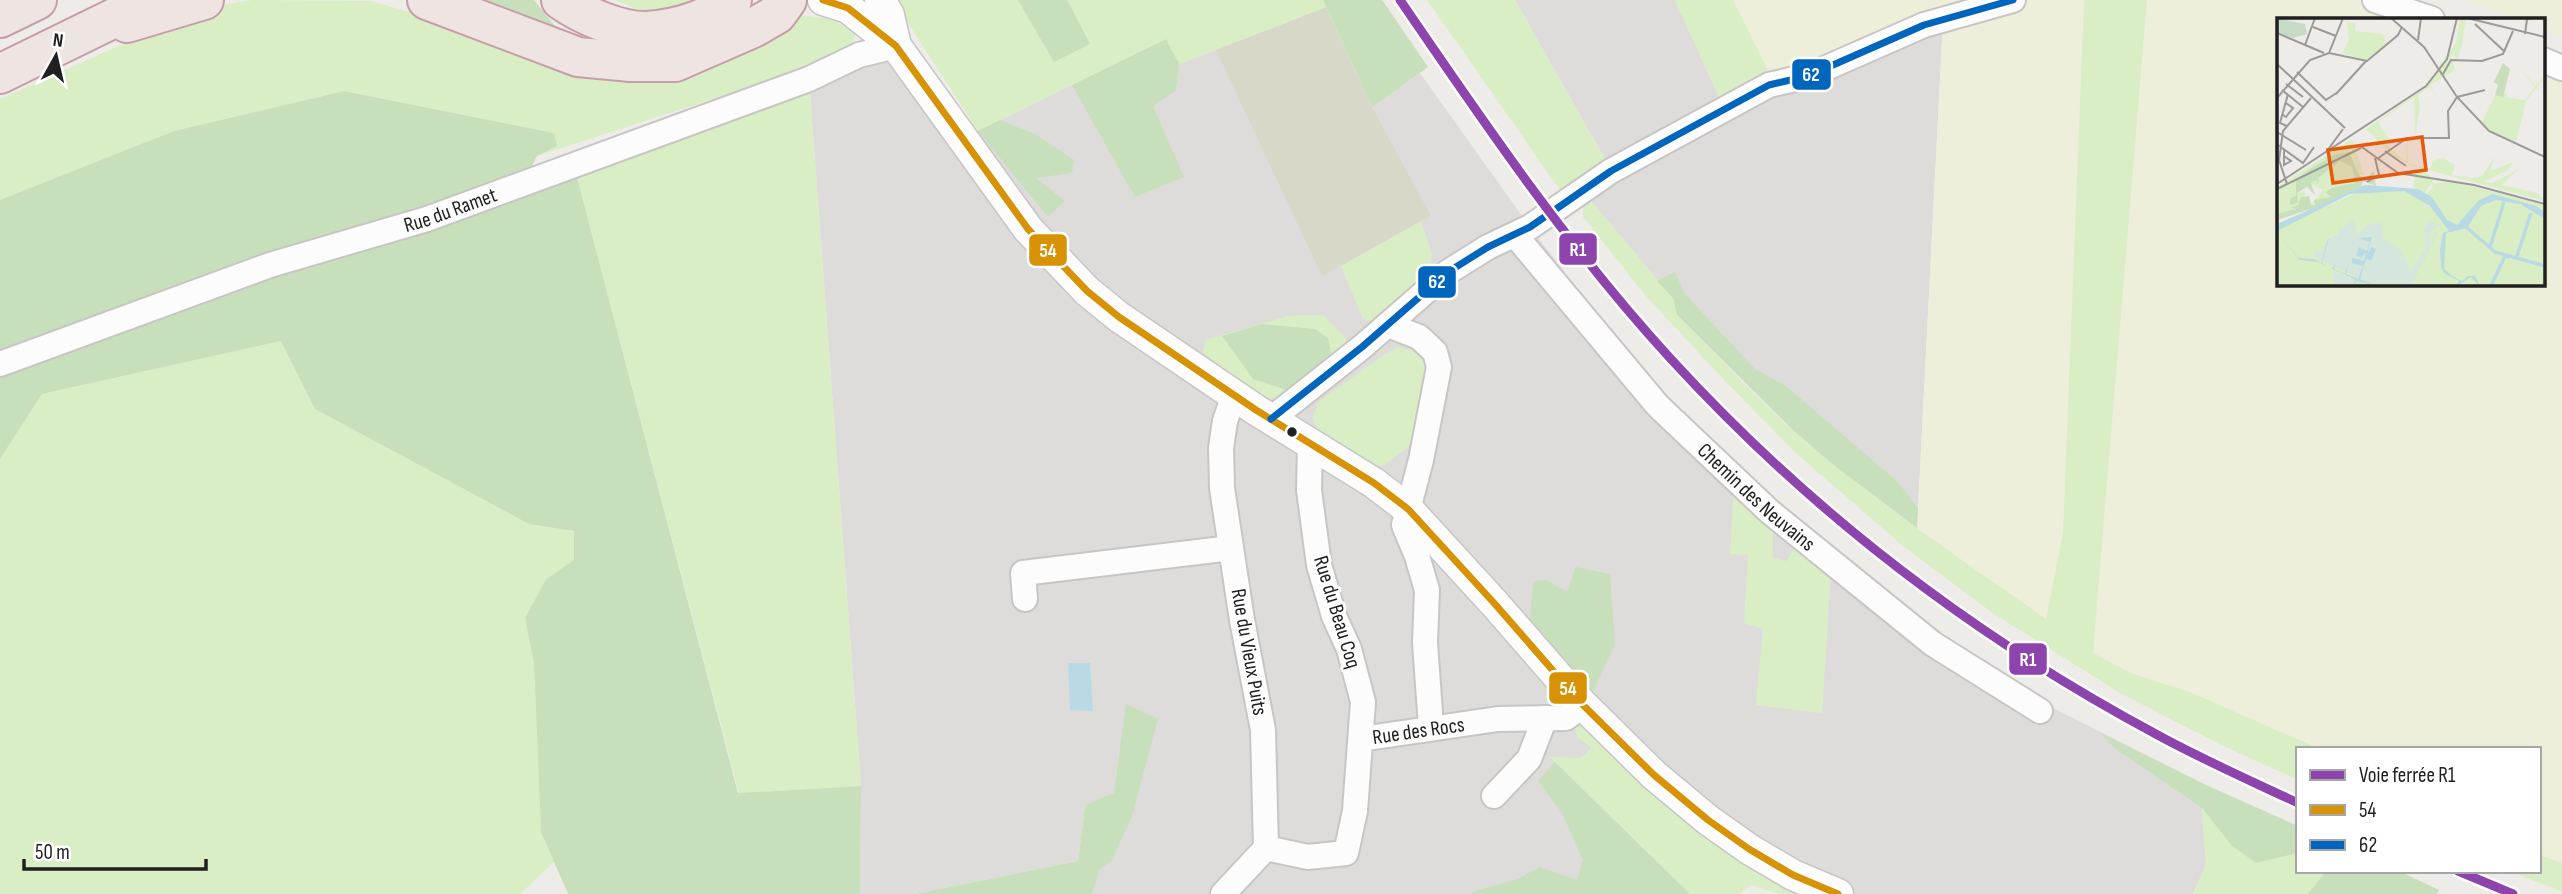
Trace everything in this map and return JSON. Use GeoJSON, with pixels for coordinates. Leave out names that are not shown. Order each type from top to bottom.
{"type":"FeatureCollection","features":[{"type":"Feature","properties":{"kind":"highway"},"geometry":{"type":"LineString","coordinates":[[0,18],[37,0]]}},
{"type":"Feature","properties":{"kind":"highway"},"geometry":{"type":"LineString","coordinates":[[0,74],[152,0]]}},
{"type":"Feature","properties":{"kind":"highway"},"geometry":{"type":"LineString","coordinates":[[65,42],[204,0]]}},
{"type":"Feature","properties":{"kind":"highway"},"geometry":{"type":"LineString","coordinates":[[426,0],[578,57],[631,62],[675,62],[753,28],[777,14],[787,0]]}},
{"type":"Feature","properties":{"kind":"highway"},"geometry":{"type":"LineString","coordinates":[[561,0],[572,8],[609,24],[645,31],[717,13],[732,0]]}},
{"type":"Feature","properties":{"kind":"street"},"geometry":{"type":"LineString","coordinates":[[794,0],[810,0]]}},
{"type":"Feature","properties":{"kind":"street"},"geometry":{"type":"LineString","coordinates":[[822,0],[848,8],[896,46],[1028,229],[1066,270],[1119,317],[1234,395],[1374,483],[1408,509],[1583,705],[1654,775],[1708,820],[1749,849],[1793,875],[1838,894]]}},
{"type":"Feature","properties":{"kind":"street"},"geometry":{"type":"LineString","coordinates":[[880,0],[889,15],[896,46]]}},
{"type":"Feature","properties":{"kind":"street"},"geometry":{"type":"LineString","coordinates":[[1271,419],[1388,325],[1448,272],[1488,247],[1523,231],[1611,171],[1769,85],[1808,76],[1924,26],[2013,0]]}},
{"type":"Feature","properties":{"kind":"street"},"geometry":{"type":"LineString","coordinates":[[2375,0],[2429,18]]}},
{"type":"Feature","properties":{"kind":"street","name":"Rue du Ramet"},"geometry":{"type":"LineString","coordinates":[[0,363],[270,265],[427,219],[809,79],[859,55],[896,46]]}},
{"type":"Feature","properties":{"kind":"street"},"geometry":{"type":"LineString","coordinates":[[2544,60],[2562,68]]}},
{"type":"Feature","properties":{"kind":"street","name":"Chemin des Neuvains"},"geometry":{"type":"LineString","coordinates":[[1523,231],[1658,406],[1770,512],[1933,644],[2040,711]]}},
{"type":"Feature","properties":{"kind":"street"},"geometry":{"type":"LineString","coordinates":[[1388,325],[1419,337],[1435,352],[1439,367],[1422,460],[1404,525],[1427,590],[1425,643],[1431,727]]}},
{"type":"Feature","properties":{"kind":"street","name":"Rue du Vieux Puits"},"geometry":{"type":"LineString","coordinates":[[1234,395],[1225,421],[1221,448],[1222,488],[1263,730],[1266,848]]}},
{"type":"Feature","properties":{"kind":"street","name":"Rue du Beau Coq"},"geometry":{"type":"LineString","coordinates":[[1310,442],[1309,490],[1320,565],[1334,616],[1349,649],[1363,702],[1361,739]]}},
{"type":"Feature","properties":{"kind":"street"},"geometry":{"type":"LineString","coordinates":[[1025,599],[1023,573],[1231,548]]}},
{"type":"Feature","properties":{"kind":"street","name":"Rue des Rocs"},"geometry":{"type":"LineString","coordinates":[[1266,848],[1308,857],[1346,853],[1355,811],[1361,739],[1498,719],[1566,718],[1583,705]]}},
{"type":"Feature","properties":{"kind":"street"},"geometry":{"type":"LineString","coordinates":[[1494,796],[1529,759],[1545,718]]}},
{"type":"Feature","properties":{"kind":"street"},"geometry":{"type":"LineString","coordinates":[[1223,894],[1266,848]]}},
{"type":"Feature","properties":{"kind":"shaded area"},"geometry":{"type":"Polygon","coordinates":[[[1515,0],[1675,0],[1720,99],[1943,20],[1917,528],[1722,351],[1657,281],[1583,191],[1611,170],[1515,0]]]}},
{"type":"Feature","properties":{"kind":"shaded area"},"geometry":{"type":"Polygon","coordinates":[[[1326,7],[1371,106],[1420,73],[1530,227],[1676,418],[1922,642],[2206,785],[2202,808],[2206,864],[2193,894],[1838,894],[1600,740],[1567,773],[1690,894],[1092,894],[1104,856],[1085,805],[1078,861],[915,894],[860,894],[861,786],[809,79],[896,46],[963,138],[1166,39],[1179,64],[1326,7]]]}},
{"type":"Feature","properties":{"kind":"shaded area"},"geometry":{"type":"Polygon","coordinates":[[[1326,7],[1372,107],[1431,216],[1322,276],[1216,50],[1326,7]]]}},
{"type":"Feature","properties":{"kind":"green space"},"geometry":{"type":"Polygon","coordinates":[[[252,0],[371,1],[430,18],[550,66],[799,15],[833,19],[855,34],[852,49],[769,81],[537,156],[554,133],[344,91],[174,131],[0,200],[0,99],[154,30],[227,4],[252,0]]]}},
{"type":"Feature","properties":{"kind":"green space"},"geometry":{"type":"Polygon","coordinates":[[[460,0],[534,0],[555,26],[550,34],[460,0]]]}},
{"type":"Feature","properties":{"kind":"green space"},"geometry":{"type":"Polygon","coordinates":[[[615,0],[714,0],[698,9],[621,14],[634,8],[615,0]]]}},
{"type":"Feature","properties":{"kind":"green space"},"geometry":{"type":"Polygon","coordinates":[[[893,0],[1382,0],[1428,67],[1372,107],[1326,7],[1179,64],[1165,39],[978,131],[893,0]]]}},
{"type":"Feature","properties":{"kind":"green space"},"geometry":{"type":"Polygon","coordinates":[[[1018,0],[1067,0],[1090,44],[1054,62],[1018,0]]]}},
{"type":"Feature","properties":{"kind":"green space"},"geometry":{"type":"Polygon","coordinates":[[[1323,0],[1382,0],[1428,67],[1372,107],[1323,0]]]}},
{"type":"Feature","properties":{"kind":"green space"},"geometry":{"type":"Polygon","coordinates":[[[1427,0],[1515,0],[1605,160],[1562,193],[1427,0]]]}},
{"type":"Feature","properties":{"kind":"green space"},"geometry":{"type":"Polygon","coordinates":[[[1675,0],[1733,0],[1769,73],[1720,99],[1675,0]]]}},
{"type":"Feature","properties":{"kind":"green space"},"geometry":{"type":"Polygon","coordinates":[[[1733,0],[2084,0],[2063,533],[2046,620],[1917,528],[1943,21],[1808,76],[1769,73],[1733,0]]]}},
{"type":"Feature","properties":{"kind":"green space"},"geometry":{"type":"Polygon","coordinates":[[[2084,0],[2147,0],[2093,653],[2133,674],[2190,692],[2315,747],[2296,747],[2296,779],[2221,745],[2120,693],[1994,614],[1903,546],[1798,455],[1645,295],[1583,217],[1583,191],[1673,298],[1677,315],[1782,421],[1889,507],[2046,619],[2063,533],[2084,0]]]}},
{"type":"Feature","properties":{"kind":"green space"},"geometry":{"type":"Polygon","coordinates":[[[2147,0],[2374,0],[2423,18],[2277,18],[2277,285],[2544,285],[2544,62],[2562,70],[2562,863],[2541,856],[2541,747],[2315,747],[2190,693],[2133,674],[2093,653],[2147,0]]]}},
{"type":"Feature","properties":{"kind":"green space"},"geometry":{"type":"Polygon","coordinates":[[[2463,0],[2562,0],[2562,37],[2544,29],[2544,18],[2512,18],[2463,0]]]}},
{"type":"Feature","properties":{"kind":"green space"},"geometry":{"type":"Polygon","coordinates":[[[1166,39],[1179,64],[1176,90],[1153,106],[1184,177],[1135,197],[1072,85],[1166,39]]]}},
{"type":"Feature","properties":{"kind":"green space"},"geometry":{"type":"Polygon","coordinates":[[[809,79],[861,786],[739,793],[573,162],[809,79]]]}},
{"type":"Feature","properties":{"kind":"green space"},"geometry":{"type":"Polygon","coordinates":[[[344,91],[554,133],[557,146],[537,156],[524,181],[573,162],[738,793],[861,786],[860,894],[568,894],[541,832],[534,663],[525,618],[546,579],[574,560],[574,531],[529,524],[315,409],[281,341],[42,394],[0,459],[0,200],[174,131],[344,91]]]}},
{"type":"Feature","properties":{"kind":"green space"},"geometry":{"type":"Polygon","coordinates":[[[1000,120],[1035,134],[1074,160],[1072,173],[1036,178],[1065,201],[1048,217],[978,131],[1000,120]]]}},
{"type":"Feature","properties":{"kind":"green space"},"geometry":{"type":"Polygon","coordinates":[[[1421,221],[1432,254],[1425,280],[1374,322],[1363,319],[1341,266],[1421,221]]]}},
{"type":"Feature","properties":{"kind":"green space"},"geometry":{"type":"Polygon","coordinates":[[[1675,272],[1685,294],[1755,369],[1786,386],[1898,482],[1918,509],[1917,528],[1836,467],[1795,432],[1677,315],[1673,298],[1657,281],[1675,272]]]}},
{"type":"Feature","properties":{"kind":"green space"},"geometry":{"type":"Polygon","coordinates":[[[1323,315],[1346,338],[1348,344],[1306,381],[1280,396],[1269,399],[1252,394],[1203,352],[1205,340],[1288,316],[1323,315]]]}},
{"type":"Feature","properties":{"kind":"green space"},"geometry":{"type":"Polygon","coordinates":[[[1262,324],[1315,329],[1328,338],[1332,358],[1287,390],[1253,379],[1222,336],[1262,324]]]}},
{"type":"Feature","properties":{"kind":"green space"},"geometry":{"type":"Polygon","coordinates":[[[281,341],[315,409],[529,524],[574,531],[574,560],[546,579],[525,618],[534,662],[541,832],[554,862],[520,894],[0,894],[0,459],[42,394],[281,341]]]}},
{"type":"Feature","properties":{"kind":"green space"},"geometry":{"type":"Polygon","coordinates":[[[1399,347],[1413,351],[1428,363],[1414,442],[1385,465],[1370,466],[1317,430],[1313,419],[1317,403],[1385,354],[1399,347]]]}},
{"type":"Feature","properties":{"kind":"green space"},"geometry":{"type":"Polygon","coordinates":[[[1734,486],[1773,523],[1773,558],[1787,561],[1796,544],[1831,571],[1822,713],[1756,705],[1763,628],[1744,624],[1748,555],[1730,554],[1734,486]]]}},
{"type":"Feature","properties":{"kind":"green space"},"geometry":{"type":"Polygon","coordinates":[[[1576,567],[1610,574],[1615,645],[1593,691],[1530,621],[1533,581],[1546,580],[1567,592],[1576,567]]]}},
{"type":"Feature","properties":{"kind":"green space"},"geometry":{"type":"Polygon","coordinates":[[[1126,704],[1158,719],[1132,816],[1112,860],[1100,869],[1092,894],[915,894],[1078,861],[1085,805],[1114,793],[1126,704]]]}},
{"type":"Feature","properties":{"kind":"green space"},"geometry":{"type":"Polygon","coordinates":[[[1584,726],[1701,832],[1797,894],[1779,894],[1751,885],[1739,894],[1690,894],[1549,757],[1582,758],[1592,748],[1577,737],[1575,727],[1584,726]]]}},
{"type":"Feature","properties":{"kind":"green space"},"geometry":{"type":"Polygon","coordinates":[[[2100,733],[2296,825],[2296,853],[2256,863],[2232,846],[2202,808],[2117,750],[2100,733]]]}},
{"type":"Feature","properties":{"kind":"green space"},"geometry":{"type":"Polygon","coordinates":[[[1555,762],[1690,894],[1471,894],[1518,879],[1539,867],[1577,880],[1583,860],[1562,813],[1538,781],[1555,762]]]}},
{"type":"Feature","properties":{"kind":"green space"},"geometry":{"type":"Polygon","coordinates":[[[2202,808],[2232,846],[2256,863],[2296,853],[2296,873],[2324,873],[2308,894],[2193,894],[2206,864],[2202,808]]]}},
{"type":"Feature","properties":{"kind":"green space"},"geometry":{"type":"Polygon","coordinates":[[[2541,856],[2562,863],[2562,892],[2515,873],[2541,873],[2541,856]]]}},
{"type":"Feature","properties":{"kind":"green space"},"geometry":{"type":"Polygon","coordinates":[[[2324,873],[2403,873],[2439,890],[2437,894],[2308,894],[2324,873]]]}},
{"type":"Feature","properties":{"kind":"water"},"geometry":{"type":"Polygon","coordinates":[[[1068,663],[1090,663],[1093,711],[1070,710],[1068,663]]]}},
{"type":"Feature","properties":{"kind":"rail line","name":"R1"},"geometry":{"type":"LineString","coordinates":[[1400,0],[1496,138],[1597,273],[1670,358],[1723,414],[1779,467],[1836,518],[1896,566],[2022,655],[2172,743],[2296,802]]}},
{"type":"Feature","properties":{"kind":"rail line","name":"R1"},"geometry":{"type":"LineString","coordinates":[[2463,873],[2513,894]]}},
{"type":"Feature","properties":{"kind":"transit line","name":"54"},"geometry":{"type":"LineString","coordinates":[[823,0],[848,8],[896,46],[1028,229],[1087,291],[1119,317],[1256,410],[1374,483],[1408,509],[1583,705],[1654,775],[1708,820],[1749,849],[1793,875],[1838,894]]}},
{"type":"Feature","properties":{"kind":"transit line","name":"62"},"geometry":{"type":"LineString","coordinates":[[1271,419],[1362,347],[1448,272],[1488,247],[1530,227],[1611,171],[1769,85],[1808,76],[1924,25],[2013,0]]}}]}
